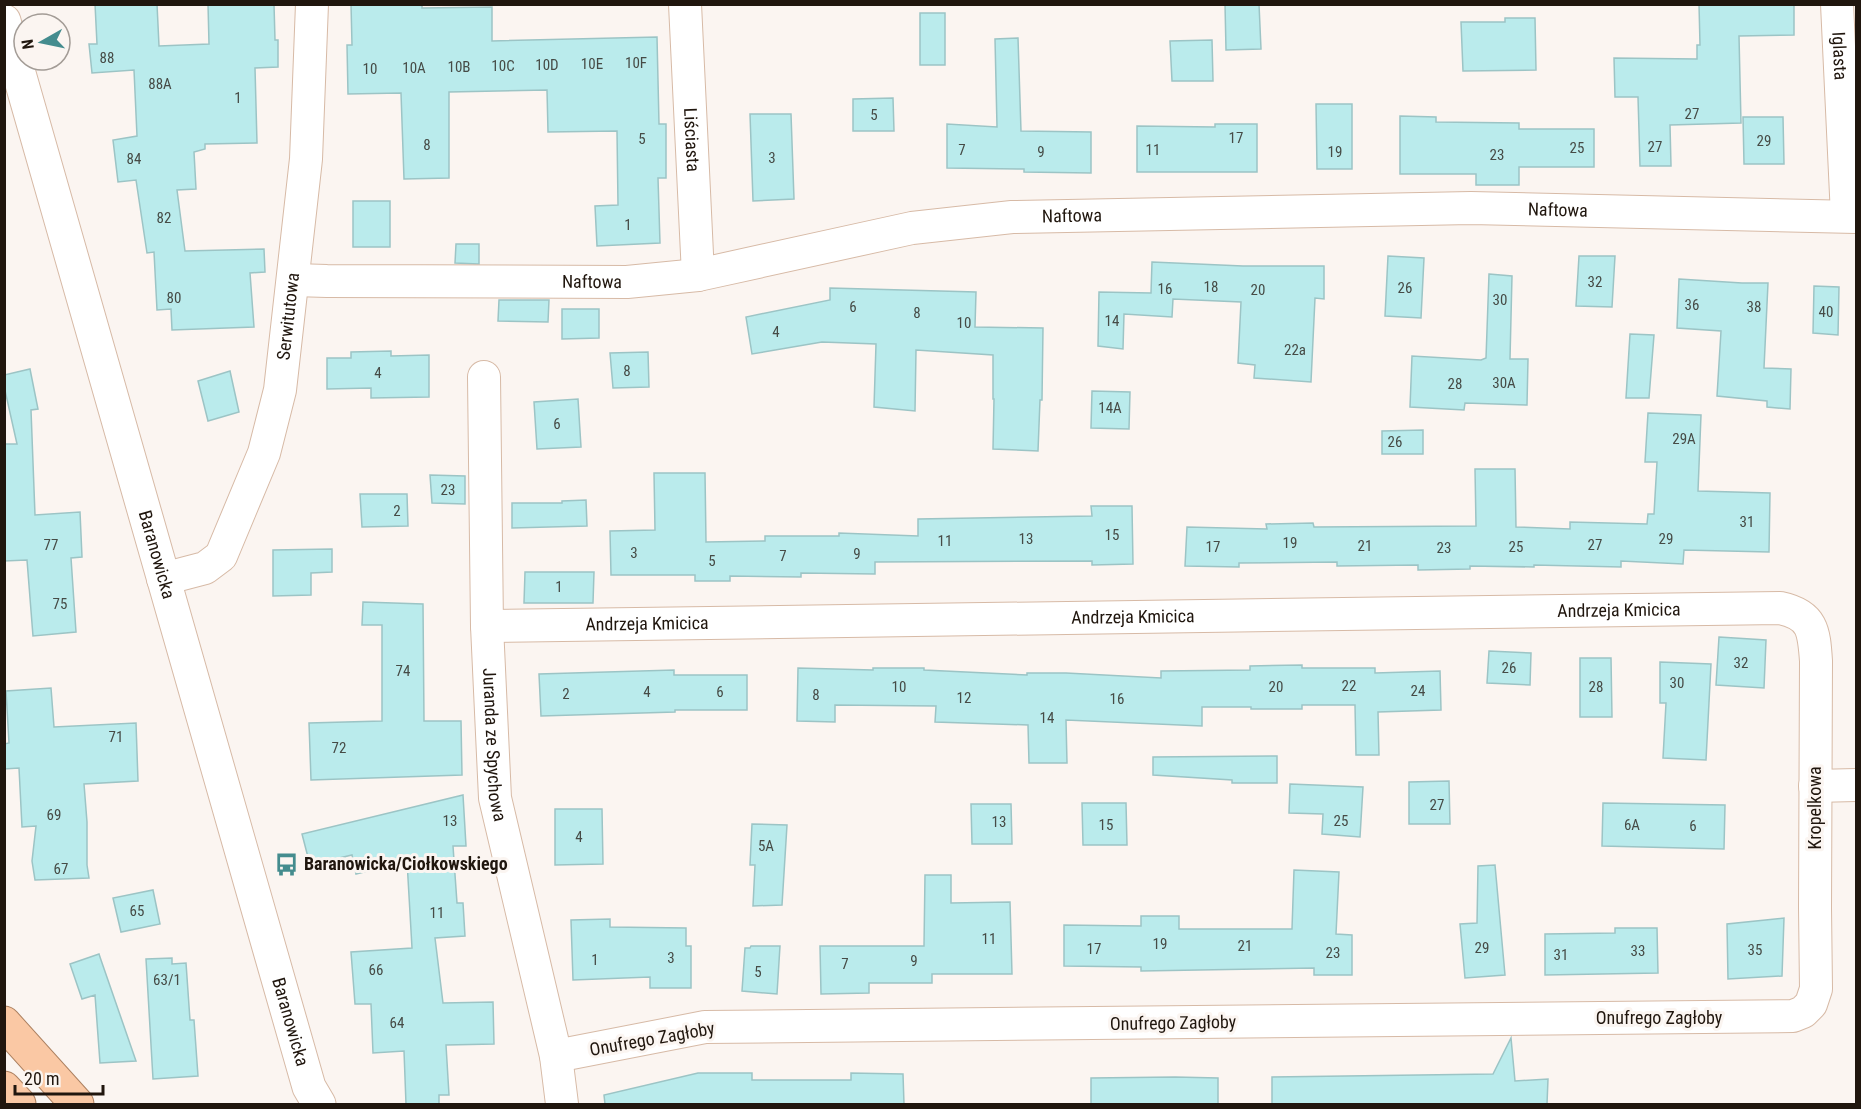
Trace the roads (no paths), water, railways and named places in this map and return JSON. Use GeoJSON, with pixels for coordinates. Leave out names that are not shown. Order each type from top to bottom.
{"type":"FeatureCollection","features":[{"type":"Feature","properties":{"kind":"highway"},"geometry":{"type":"LineString","coordinates":[[4,1023],[77,1104]]}},
{"type":"Feature","properties":{"kind":"highway"},"geometry":{"type":"LineString","coordinates":[[4,1088],[18,1104]]}},
{"type":"Feature","properties":{"kind":"street","name":"Serwitutowa"},"geometry":{"type":"LineString","coordinates":[[163,579],[205,568],[221,556],[264,453],[280,390],[294,280],[306,159],[312,4]]}},
{"type":"Feature","properties":{"kind":"street","name":"Liściasta"},"geometry":{"type":"LineString","coordinates":[[685,4],[698,275]]}},
{"type":"Feature","properties":{"kind":"street","name":"Iglasta"},"geometry":{"type":"LineString","coordinates":[[1837,4],[1852,217]]}},
{"type":"Feature","properties":{"kind":"street","name":"Baranowicka"},"geometry":{"type":"LineString","coordinates":[[4,21],[312,1099]]}},
{"type":"Feature","properties":{"kind":"street","name":"Naftowa"},"geometry":{"type":"LineString","coordinates":[[294,280],[627,282],[698,275],[912,228],[1012,217],[1471,208],[1852,217]]}},
{"type":"Feature","properties":{"kind":"street","name":"Juranda ze Spychowa"},"geometry":{"type":"LineString","coordinates":[[484,377],[487,626],[495,798],[556,1056],[562,1104]]}},
{"type":"Feature","properties":{"kind":"street","name":"Andrzeja Kmicica"},"geometry":{"type":"LineString","coordinates":[[487,626],[1780,608]]}},
{"type":"Feature","properties":{"kind":"street","name":"Kropelkowa"},"geometry":{"type":"LineString","coordinates":[[1780,608],[1795,611],[1805,618],[1812,630],[1816,661],[1816,989],[1811,1004],[1803,1012],[1793,1016]]}},
{"type":"Feature","properties":{"kind":"street"},"geometry":{"type":"LineString","coordinates":[[1815,786],[1857,785]]}},
{"type":"Feature","properties":{"kind":"street","name":"Onufrego Zagłoby"},"geometry":{"type":"LineString","coordinates":[[556,1056],[705,1027],[1793,1016]]}},
{"type":"Feature","properties":{"kind":"place","name":"Baranowicka/Ciołkowskiego"},"geometry":{"type":"Point","coordinates":[286,864]}}]}
